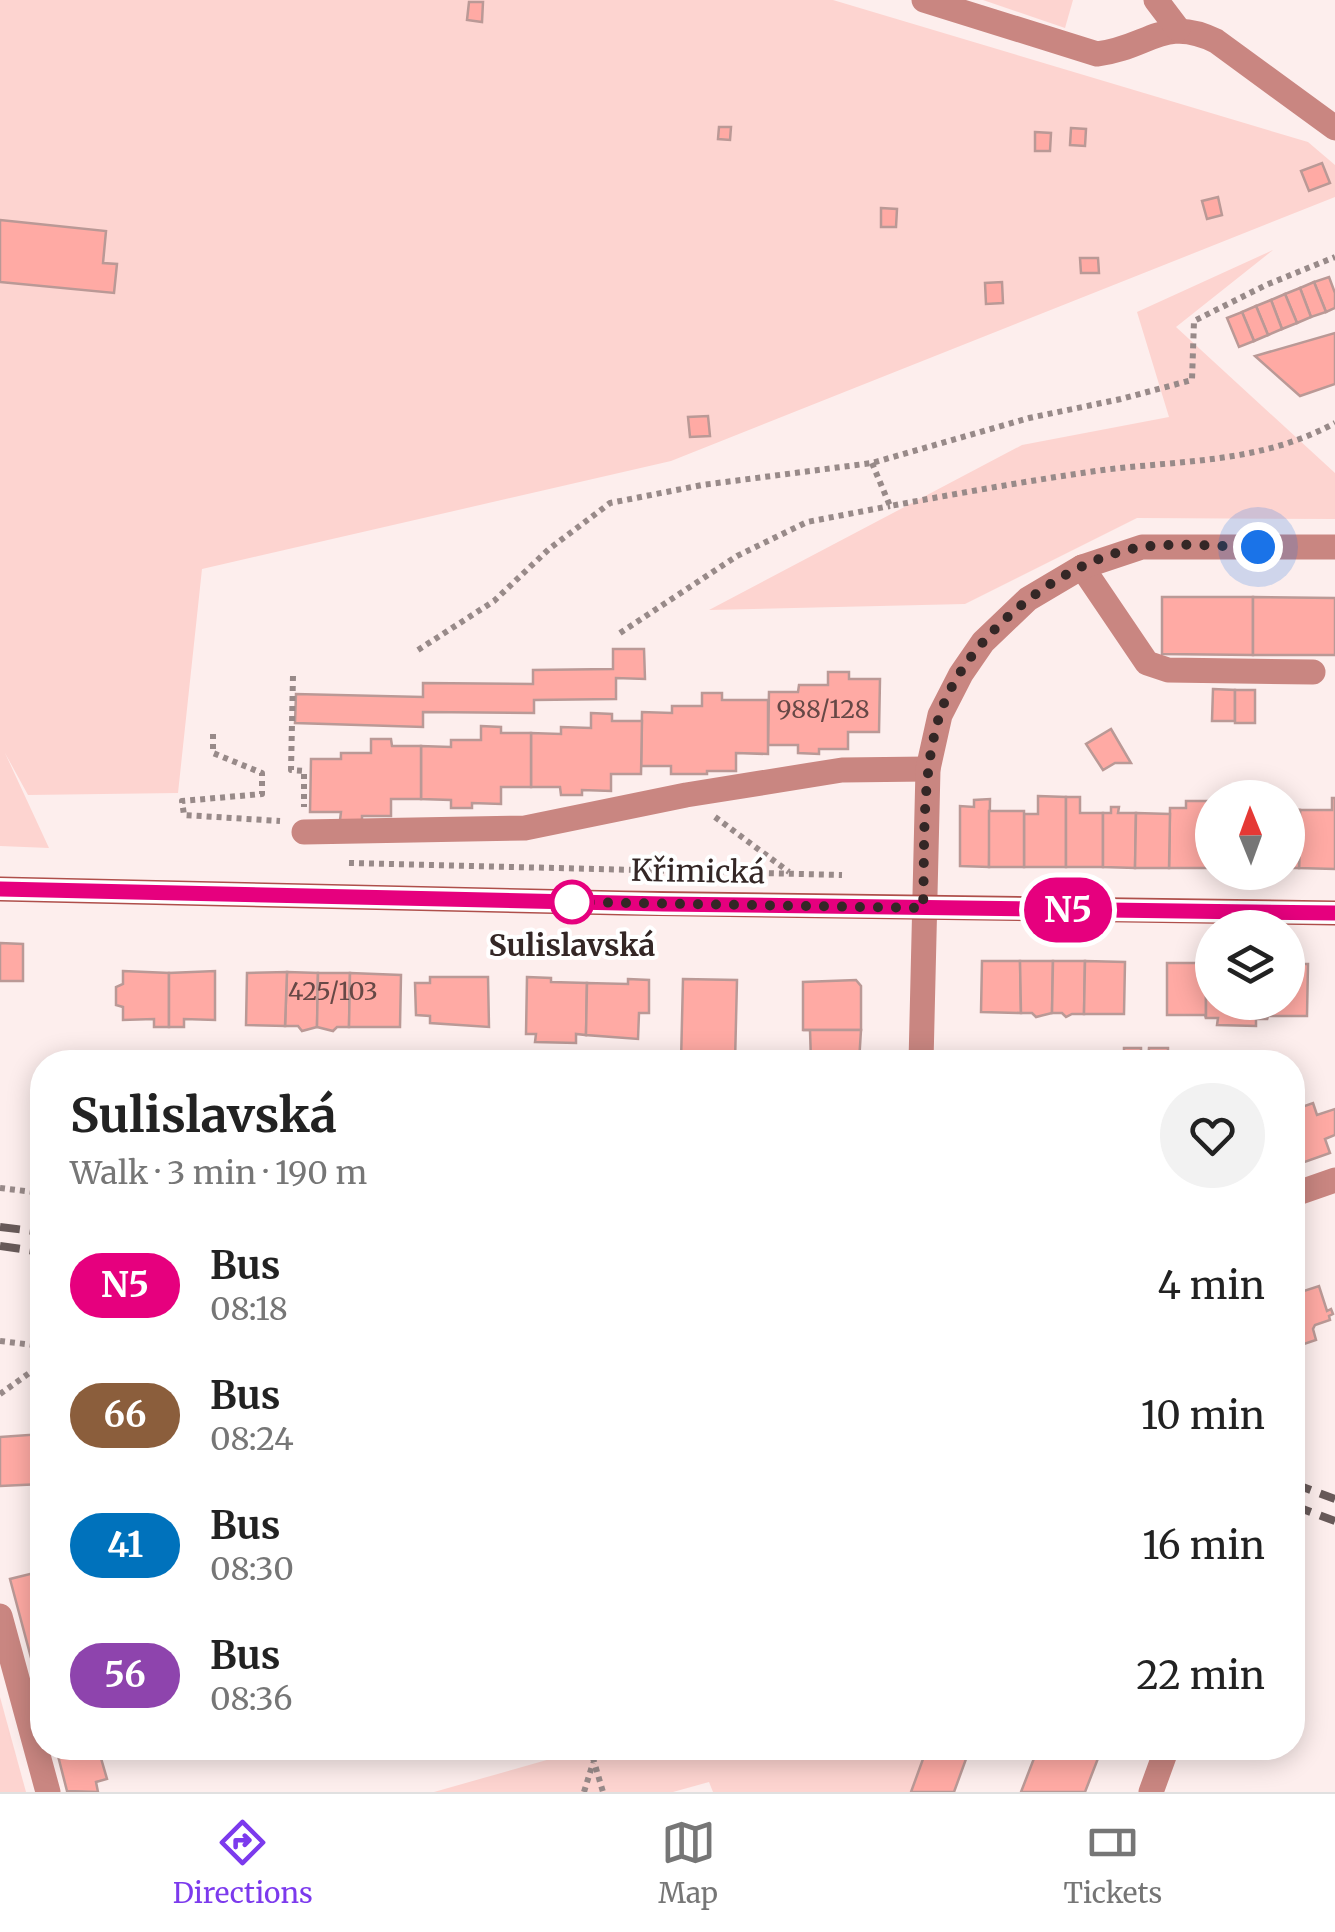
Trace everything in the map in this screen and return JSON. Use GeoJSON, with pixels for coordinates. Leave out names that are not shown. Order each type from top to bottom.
{"type":"FeatureCollection","features":[{"type":"Feature","properties":{"kind":"main road","name":"Křimická"},"geometry":{"type":"LineString","coordinates":[[0,889],[1335,913]]}},
{"type":"Feature","properties":{"kind":"street"},"geometry":{"type":"LineString","coordinates":[[924,0],[1097,54],[1119,51],[1160,33],[1196,31],[1335,128]]}},
{"type":"Feature","properties":{"kind":"street"},"geometry":{"type":"LineString","coordinates":[[1156,0],[1178,29]]}},
{"type":"Feature","properties":{"kind":"street"},"geometry":{"type":"LineString","coordinates":[[921,1050],[928,769],[940,715],[983,642],[1028,599],[1082,566],[1142,547],[1335,546]]}},
{"type":"Feature","properties":{"kind":"street"},"geometry":{"type":"LineString","coordinates":[[1082,566],[1147,663],[1168,670],[1313,672]]}},
{"type":"Feature","properties":{"kind":"street","name":"Křimická"},"geometry":{"type":"LineString","coordinates":[[304,827],[525,828],[686,795],[842,770],[928,769]]}},
{"type":"Feature","properties":{"kind":"street"},"geometry":{"type":"LineString","coordinates":[[1305,1190],[1335,1180]]}},
{"type":"Feature","properties":{"kind":"street"},"geometry":{"type":"LineString","coordinates":[[0,1616],[30,1726]]}},
{"type":"Feature","properties":{"kind":"street"},"geometry":{"type":"LineString","coordinates":[[39,1760],[48,1792]]}},
{"type":"Feature","properties":{"kind":"street"},"geometry":{"type":"LineString","coordinates":[[1151,1792],[1163,1760]]}},
{"type":"Feature","properties":{"kind":"path"},"geometry":{"type":"LineString","coordinates":[[418,650],[494,601],[549,548],[610,503],[702,485],[872,463],[1029,418],[1120,400],[1192,380],[1194,321],[1266,285],[1335,257]]}},
{"type":"Feature","properties":{"kind":"path"},"geometry":{"type":"LineString","coordinates":[[620,634],[738,556],[807,522],[1103,470],[1246,457],[1316,433],[1335,422]]}},
{"type":"Feature","properties":{"kind":"path"},"geometry":{"type":"LineString","coordinates":[[872,463],[890,506]]}},
{"type":"Feature","properties":{"kind":"path"},"geometry":{"type":"LineString","coordinates":[[213,734],[213,754],[262,774],[262,794],[182,800],[184,815],[304,827],[304,770],[292,770],[293,676]]}},
{"type":"Feature","properties":{"kind":"path"},"geometry":{"type":"LineString","coordinates":[[343,862],[790,872],[686,795]]}},
{"type":"Feature","properties":{"kind":"path"},"geometry":{"type":"LineString","coordinates":[[0,1188],[30,1192]]}},
{"type":"Feature","properties":{"kind":"path"},"geometry":{"type":"LineString","coordinates":[[0,1341],[30,1345]]}},
{"type":"Feature","properties":{"kind":"path"},"geometry":{"type":"LineString","coordinates":[[0,1394],[30,1373]]}},
{"type":"Feature","properties":{"kind":"path"},"geometry":{"type":"LineString","coordinates":[[584,1792],[593,1761]]}},
{"type":"Feature","properties":{"kind":"path"},"geometry":{"type":"LineString","coordinates":[[593,1761],[603,1792]]}},
{"type":"Feature","properties":{"kind":"shaded area"},"geometry":{"type":"Polygon","coordinates":[[[0,0],[833,0],[1308,142],[1335,165],[1335,197],[671,461],[202,569],[178,793],[28,795],[5,753],[49,848],[0,846],[0,0]]]}},
{"type":"Feature","properties":{"kind":"shaded area"},"geometry":{"type":"Polygon","coordinates":[[[983,0],[1073,0],[1065,28],[983,0]]]}},
{"type":"Feature","properties":{"kind":"shaded area"},"geometry":{"type":"Polygon","coordinates":[[[1273,250],[1176,327],[1335,473],[1335,519],[1137,518],[965,604],[709,610],[1022,445],[1169,417],[1137,312],[1273,250]]]}},
{"type":"Feature","properties":{"kind":"shaded area"},"geometry":{"type":"Polygon","coordinates":[[[0,1697],[26,1792],[0,1792],[0,1697]]]}},
{"type":"Feature","properties":{"kind":"shaded area"},"geometry":{"type":"Polygon","coordinates":[[[547,1760],[923,1760],[911,1792],[713,1792],[709,1782],[673,1792],[434,1792],[547,1760]]]}},
{"type":"Feature","properties":{"kind":"building"},"geometry":{"type":"Polygon","coordinates":[[[469,2],[483,2],[482,22],[467,20],[469,2]]]}},
{"type":"Feature","properties":{"kind":"building"},"geometry":{"type":"Polygon","coordinates":[[[719,127],[731,127],[730,140],[718,139],[719,127]]]}},
{"type":"Feature","properties":{"kind":"building"},"geometry":{"type":"Polygon","coordinates":[[[1071,128],[1086,129],[1085,146],[1070,145],[1071,128]]]}},
{"type":"Feature","properties":{"kind":"building"},"geometry":{"type":"Polygon","coordinates":[[[1035,132],[1051,133],[1050,151],[1035,151],[1035,132]]]}},
{"type":"Feature","properties":{"kind":"building"},"geometry":{"type":"Polygon","coordinates":[[[1322,163],[1330,183],[1309,191],[1301,171],[1322,163]]]}},
{"type":"Feature","properties":{"kind":"building"},"geometry":{"type":"Polygon","coordinates":[[[1218,197],[1222,215],[1207,219],[1202,201],[1218,197]]]}},
{"type":"Feature","properties":{"kind":"building"},"geometry":{"type":"Polygon","coordinates":[[[881,208],[897,209],[896,227],[881,227],[881,208]]]}},
{"type":"Feature","properties":{"kind":"building"},"geometry":{"type":"Polygon","coordinates":[[[0,220],[106,231],[103,263],[117,264],[114,293],[0,282],[0,220]]]}},
{"type":"Feature","properties":{"kind":"building"},"geometry":{"type":"Polygon","coordinates":[[[1080,258],[1098,258],[1099,273],[1081,273],[1080,258]]]}},
{"type":"Feature","properties":{"kind":"building"},"geometry":{"type":"Polygon","coordinates":[[[1329,277],[1335,308],[1326,312],[1314,282],[1329,277]]]}},
{"type":"Feature","properties":{"kind":"building"},"geometry":{"type":"Polygon","coordinates":[[[1002,282],[1003,303],[986,304],[985,283],[1002,282]]]}},
{"type":"Feature","properties":{"kind":"building"},"geometry":{"type":"Polygon","coordinates":[[[1314,282],[1326,312],[1311,317],[1300,288],[1314,282]]]}},
{"type":"Feature","properties":{"kind":"building"},"geometry":{"type":"Polygon","coordinates":[[[1300,288],[1311,317],[1297,323],[1285,294],[1300,288]]]}},
{"type":"Feature","properties":{"kind":"building"},"geometry":{"type":"Polygon","coordinates":[[[1285,294],[1297,323],[1282,329],[1271,300],[1285,294]]]}},
{"type":"Feature","properties":{"kind":"building"},"geometry":{"type":"Polygon","coordinates":[[[1271,300],[1282,329],[1268,335],[1256,306],[1271,300]]]}},
{"type":"Feature","properties":{"kind":"building"},"geometry":{"type":"Polygon","coordinates":[[[1256,306],[1268,335],[1254,341],[1242,312],[1256,306]]]}},
{"type":"Feature","properties":{"kind":"building"},"geometry":{"type":"Polygon","coordinates":[[[1242,312],[1254,341],[1239,347],[1227,318],[1242,312]]]}},
{"type":"Feature","properties":{"kind":"building"},"geometry":{"type":"Polygon","coordinates":[[[1335,333],[1335,384],[1300,396],[1255,356],[1335,333]]]}},
{"type":"Feature","properties":{"kind":"building"},"geometry":{"type":"Polygon","coordinates":[[[708,416],[710,436],[690,437],[688,417],[708,416]]]}},
{"type":"Feature","properties":{"kind":"building"},"geometry":{"type":"Polygon","coordinates":[[[1162,597],[1253,597],[1253,655],[1162,654],[1162,597]]]}},
{"type":"Feature","properties":{"kind":"building"},"geometry":{"type":"Polygon","coordinates":[[[1253,597],[1335,598],[1335,655],[1253,655],[1253,597]]]}},
{"type":"Feature","properties":{"kind":"building"},"geometry":{"type":"Polygon","coordinates":[[[613,649],[644,649],[645,679],[616,678],[616,699],[534,700],[534,713],[423,712],[423,727],[295,723],[296,694],[423,697],[423,683],[533,684],[533,670],[613,669],[613,649]]]}},
{"type":"Feature","properties":{"kind":"building"},"geometry":{"type":"Polygon","coordinates":[[[828,672],[849,672],[849,679],[880,679],[879,732],[848,732],[848,749],[819,749],[819,754],[798,753],[798,745],[768,745],[769,692],[798,692],[799,685],[828,685],[828,672]]]}},
{"type":"Feature","properties":{"kind":"building"},"geometry":{"type":"Polygon","coordinates":[[[1213,689],[1235,690],[1235,721],[1212,721],[1213,689]]]}},
{"type":"Feature","properties":{"kind":"building"},"geometry":{"type":"Polygon","coordinates":[[[1235,690],[1255,690],[1255,723],[1235,723],[1235,690]]]}},
{"type":"Feature","properties":{"kind":"building"},"geometry":{"type":"Polygon","coordinates":[[[702,693],[722,693],[722,700],[768,700],[768,754],[736,753],[736,771],[707,774],[671,774],[671,766],[641,766],[642,712],[672,713],[672,706],[702,706],[702,693]]]}},
{"type":"Feature","properties":{"kind":"building"},"geometry":{"type":"Polygon","coordinates":[[[591,713],[612,714],[612,721],[642,721],[641,774],[611,774],[611,791],[582,790],[582,795],[561,795],[560,787],[531,787],[531,733],[561,734],[561,727],[591,728],[591,713]]]}},
{"type":"Feature","properties":{"kind":"building"},"geometry":{"type":"Polygon","coordinates":[[[481,726],[501,727],[501,733],[531,733],[531,787],[501,787],[501,804],[472,803],[472,808],[451,808],[451,800],[421,799],[421,746],[451,747],[451,740],[481,740],[481,726]]]}},
{"type":"Feature","properties":{"kind":"building"},"geometry":{"type":"Polygon","coordinates":[[[1111,729],[1131,763],[1115,763],[1103,770],[1086,744],[1111,729]]]}},
{"type":"Feature","properties":{"kind":"building"},"geometry":{"type":"Polygon","coordinates":[[[371,739],[391,739],[392,746],[421,746],[421,799],[391,799],[391,816],[362,816],[362,821],[340,820],[341,812],[310,812],[311,759],[371,753],[371,739]]]}},
{"type":"Feature","properties":{"kind":"building"},"geometry":{"type":"Polygon","coordinates":[[[1038,796],[1066,797],[1066,867],[1024,867],[1024,814],[1038,814],[1038,796]]]}},
{"type":"Feature","properties":{"kind":"building"},"geometry":{"type":"Polygon","coordinates":[[[1066,797],[1080,797],[1080,813],[1103,813],[1103,867],[1066,867],[1066,797]]]}},
{"type":"Feature","properties":{"kind":"building"},"geometry":{"type":"Polygon","coordinates":[[[1335,798],[1335,869],[1305,868],[1305,810],[1332,810],[1335,798]]]}},
{"type":"Feature","properties":{"kind":"building"},"geometry":{"type":"Polygon","coordinates":[[[990,799],[989,867],[960,866],[960,806],[974,807],[974,800],[990,799]]]}},
{"type":"Feature","properties":{"kind":"building"},"geometry":{"type":"Polygon","coordinates":[[[1186,801],[1195,801],[1195,868],[1169,868],[1170,808],[1186,808],[1186,801]]]}},
{"type":"Feature","properties":{"kind":"building"},"geometry":{"type":"Polygon","coordinates":[[[1111,807],[1119,807],[1118,813],[1136,813],[1135,868],[1103,867],[1103,813],[1111,813],[1111,807]]]}},
{"type":"Feature","properties":{"kind":"building"},"geometry":{"type":"Polygon","coordinates":[[[989,811],[1024,811],[1024,867],[989,867],[989,811]]]}},
{"type":"Feature","properties":{"kind":"building"},"geometry":{"type":"Polygon","coordinates":[[[1136,813],[1170,814],[1169,868],[1135,868],[1136,813]]]}},
{"type":"Feature","properties":{"kind":"building"},"geometry":{"type":"Polygon","coordinates":[[[0,943],[23,944],[23,981],[0,981],[0,943]]]}},
{"type":"Feature","properties":{"kind":"building"},"geometry":{"type":"Polygon","coordinates":[[[982,961],[1020,961],[1021,1013],[981,1012],[982,961]]]}},
{"type":"Feature","properties":{"kind":"building"},"geometry":{"type":"Polygon","coordinates":[[[1020,961],[1053,961],[1052,1013],[1036,1017],[1021,1013],[1020,961]]]}},
{"type":"Feature","properties":{"kind":"building"},"geometry":{"type":"Polygon","coordinates":[[[1053,961],[1085,961],[1084,1014],[1066,1017],[1052,1013],[1053,961]]]}},
{"type":"Feature","properties":{"kind":"building"},"geometry":{"type":"Polygon","coordinates":[[[1085,961],[1125,962],[1124,1014],[1084,1014],[1085,961]]]}},
{"type":"Feature","properties":{"kind":"building"},"geometry":{"type":"Polygon","coordinates":[[[1167,963],[1195,963],[1195,1015],[1167,1015],[1167,963]]]}},
{"type":"Feature","properties":{"kind":"building"},"geometry":{"type":"Polygon","coordinates":[[[1305,964],[1308,964],[1305,1016],[1305,964]]]}},
{"type":"Feature","properties":{"kind":"building"},"geometry":{"type":"Polygon","coordinates":[[[123,971],[169,973],[169,1027],[154,1027],[154,1019],[123,1020],[123,1007],[116,1005],[116,987],[123,984],[123,971]]]}},
{"type":"Feature","properties":{"kind":"building"},"geometry":{"type":"Polygon","coordinates":[[[215,971],[215,1020],[184,1019],[184,1027],[169,1027],[169,973],[215,971]]]}},
{"type":"Feature","properties":{"kind":"building"},"geometry":{"type":"Polygon","coordinates":[[[287,972],[318,973],[317,1027],[302,1031],[298,1026],[285,1026],[287,972]]]}},
{"type":"Feature","properties":{"kind":"building"},"geometry":{"type":"Polygon","coordinates":[[[287,972],[285,1026],[246,1025],[247,973],[287,972]]]}},
{"type":"Feature","properties":{"kind":"building"},"geometry":{"type":"Polygon","coordinates":[[[318,973],[350,973],[349,1027],[333,1031],[317,1027],[318,973]]]}},
{"type":"Feature","properties":{"kind":"building"},"geometry":{"type":"Polygon","coordinates":[[[350,973],[401,975],[400,1027],[349,1027],[350,973]]]}},
{"type":"Feature","properties":{"kind":"building"},"geometry":{"type":"Polygon","coordinates":[[[430,977],[488,977],[489,1027],[430,1023],[430,1016],[416,1015],[415,983],[430,983],[430,977]]]}},
{"type":"Feature","properties":{"kind":"building"},"geometry":{"type":"Polygon","coordinates":[[[527,977],[587,983],[586,1035],[576,1034],[576,1043],[535,1042],[536,1034],[526,1034],[527,977]]]}},
{"type":"Feature","properties":{"kind":"building"},"geometry":{"type":"Polygon","coordinates":[[[628,979],[649,980],[649,1013],[639,1013],[638,1039],[586,1035],[587,983],[628,984],[628,979]]]}},
{"type":"Feature","properties":{"kind":"building"},"geometry":{"type":"Polygon","coordinates":[[[683,979],[737,980],[735,1050],[681,1050],[683,979]]]}},
{"type":"Feature","properties":{"kind":"building"},"geometry":{"type":"Polygon","coordinates":[[[856,980],[861,986],[861,1030],[803,1030],[803,982],[856,980]]]}},
{"type":"Feature","properties":{"kind":"building"},"geometry":{"type":"Polygon","coordinates":[[[1218,1020],[1256,1020],[1256,1026],[1217,1025],[1218,1020]]]}},
{"type":"Feature","properties":{"kind":"building"},"geometry":{"type":"Polygon","coordinates":[[[810,1030],[861,1030],[860,1050],[811,1050],[810,1030]]]}},
{"type":"Feature","properties":{"kind":"building"},"geometry":{"type":"Polygon","coordinates":[[[1313,1103],[1317,1115],[1335,1109],[1335,1135],[1325,1139],[1330,1153],[1305,1162],[1305,1106],[1313,1103]]]}},
{"type":"Feature","properties":{"kind":"building"},"geometry":{"type":"Polygon","coordinates":[[[1319,1286],[1327,1311],[1331,1309],[1333,1314],[1330,1320],[1315,1325],[1316,1340],[1305,1344],[1305,1291],[1319,1286]]]}},
{"type":"Feature","properties":{"kind":"building"},"geometry":{"type":"Polygon","coordinates":[[[30,1435],[30,1485],[0,1486],[0,1437],[30,1435]]]}},
{"type":"Feature","properties":{"kind":"building"},"geometry":{"type":"Polygon","coordinates":[[[30,1574],[30,1654],[10,1579],[30,1574]]]}},
{"type":"Feature","properties":{"kind":"building"},"geometry":{"type":"Polygon","coordinates":[[[59,1760],[101,1760],[107,1779],[96,1782],[98,1792],[67,1791],[59,1760]]]}},
{"type":"Feature","properties":{"kind":"building"},"geometry":{"type":"Polygon","coordinates":[[[923,1760],[966,1760],[954,1792],[911,1792],[923,1760]]]}},
{"type":"Feature","properties":{"kind":"building"},"geometry":{"type":"Polygon","coordinates":[[[1033,1760],[1097,1760],[1085,1792],[1021,1792],[1033,1760]]]}},
{"type":"Feature","properties":{"kind":"railway"},"geometry":{"type":"LineString","coordinates":[[0,1227],[30,1231]]}},
{"type":"Feature","properties":{"kind":"railway"},"geometry":{"type":"LineString","coordinates":[[0,1246],[30,1250]]}},
{"type":"Feature","properties":{"kind":"railway"},"geometry":{"type":"LineString","coordinates":[[1305,1488],[1335,1499]]}},
{"type":"Feature","properties":{"kind":"railway"},"geometry":{"type":"LineString","coordinates":[[1305,1510],[1335,1521]]}},
{"type":"Feature","properties":{"kind":"bus line","name":"N5"},"geometry":{"type":"LineString","coordinates":[[0,889],[663,904],[1335,913]]}},
{"type":"Feature","properties":{"kind":"place","name":"Sulislavská"},"geometry":{"type":"Point","coordinates":[572,902]}},
{"type":"Feature","properties":{"kind":"route"},"geometry":{"type":"LineString","coordinates":[[572,902],[923,908],[928,769],[940,715],[983,642],[1028,599],[1082,566],[1142,547],[1258,547]]}}]}
